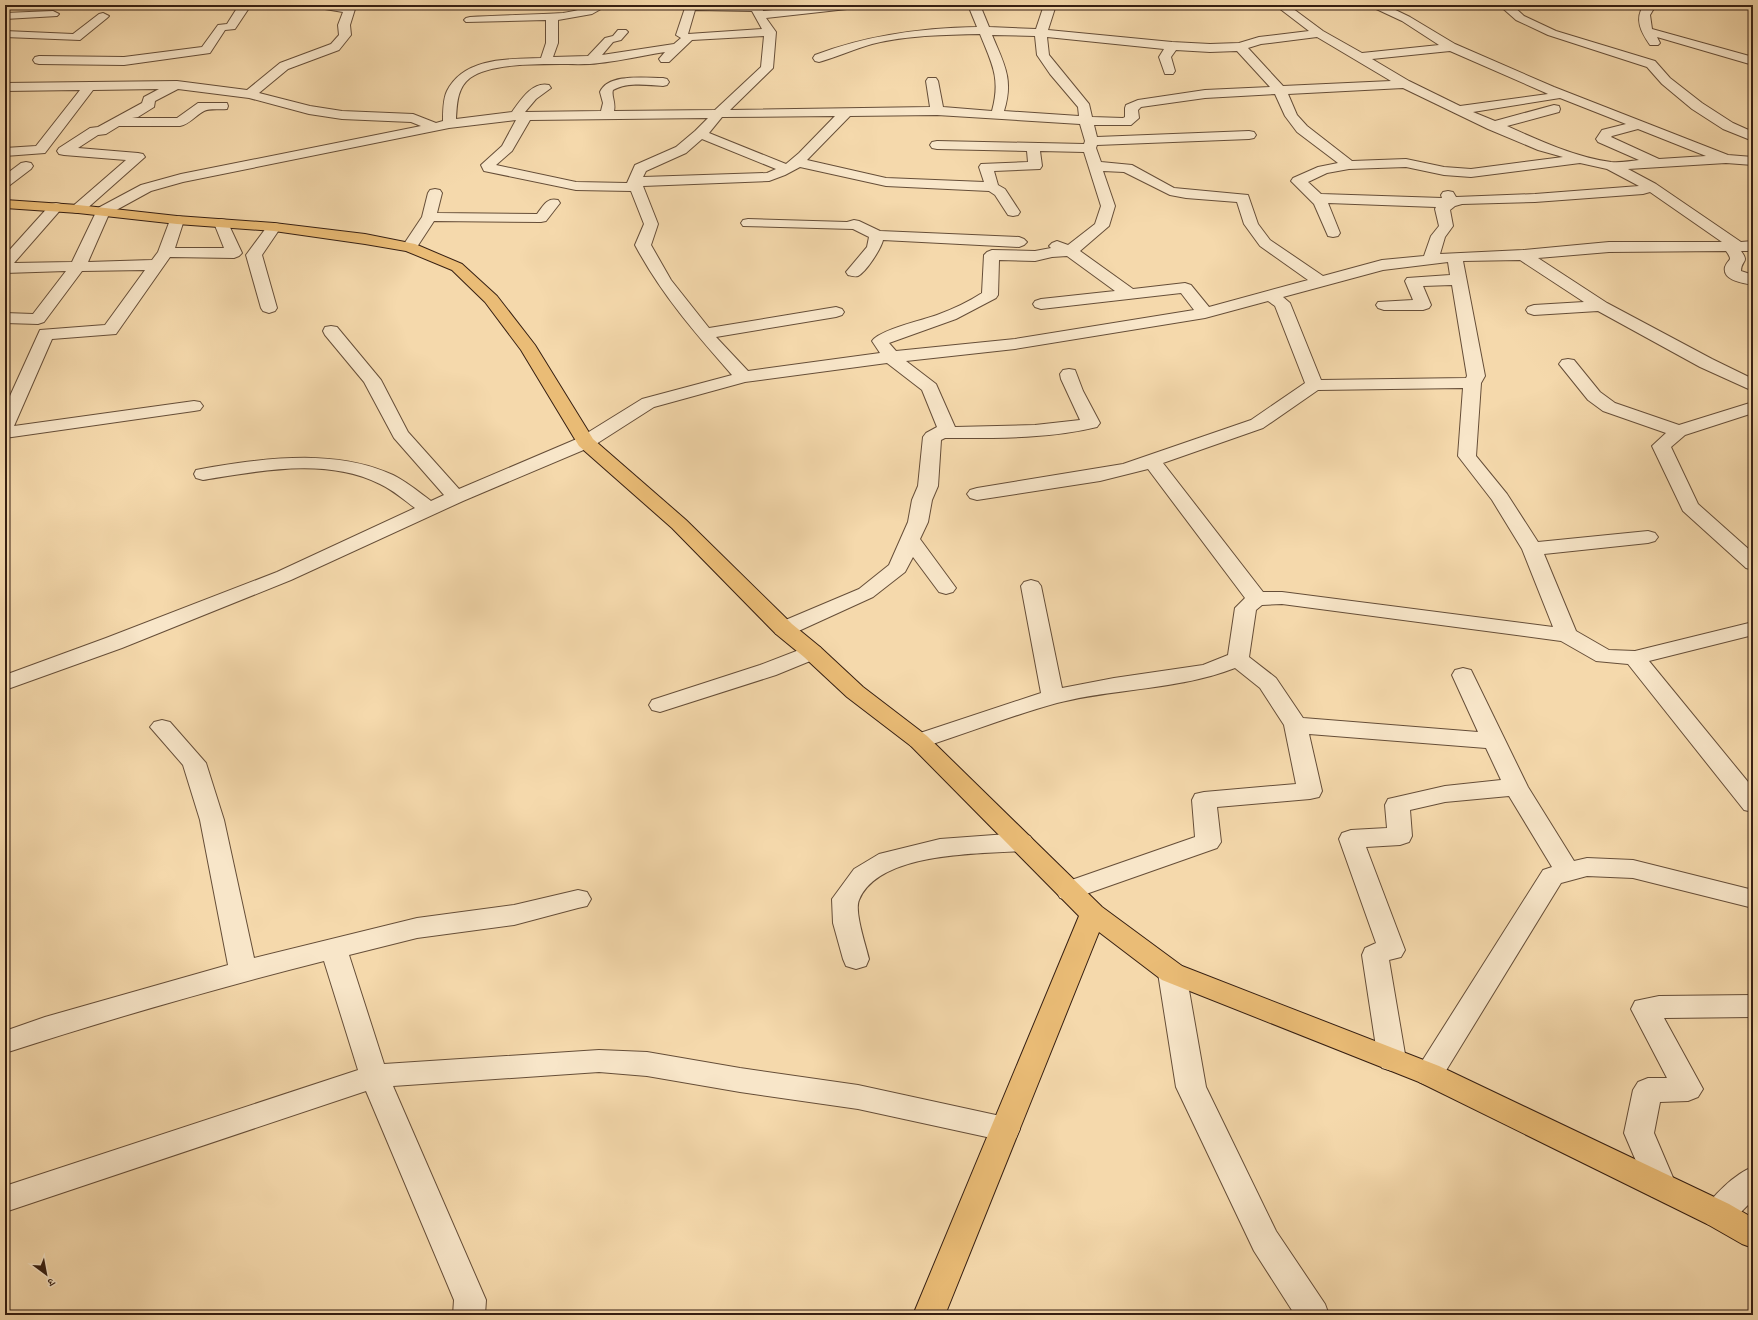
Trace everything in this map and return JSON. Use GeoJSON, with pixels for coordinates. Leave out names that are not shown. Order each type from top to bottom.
{"type":"FeatureCollection","features":[{"type":"Feature","properties":{"kind":"main road"},"geometry":{"type":"LineString","coordinates":[[5,204],[104,211],[176,220],[274,228],[365,239],[410,247],[457,267],[491,299],[529,349],[586,442],[679,524],[784,629],[812,652],[854,692],[919,742],[1093,914],[1172,973],[1429,1074],[1718,1214],[1753,1234]]}},
{"type":"Feature","properties":{"kind":"main road"},"geometry":{"type":"LineString","coordinates":[[929,1315],[1093,914]]}},
{"type":"Feature","properties":{"kind":"street"},"geometry":{"type":"LineString","coordinates":[[40,60],[139,60],[206,50],[222,26],[232,27],[245,5]]}},
{"type":"Feature","properties":{"kind":"street"},"geometry":{"type":"LineString","coordinates":[[250,94],[284,66],[334,47],[345,35],[344,26],[350,7],[319,5]]}},
{"type":"Feature","properties":{"kind":"street"},"geometry":{"type":"LineString","coordinates":[[470,20],[552,17],[588,12],[602,5]]}},
{"type":"Feature","properties":{"kind":"street"},"geometry":{"type":"LineString","coordinates":[[682,35],[684,6],[757,9],[856,5]]}},
{"type":"Feature","properties":{"kind":"street"},"geometry":{"type":"LineString","coordinates":[[974,5],[1002,75],[1002,97],[997,114]]}},
{"type":"Feature","properties":{"kind":"street"},"geometry":{"type":"LineString","coordinates":[[784,629],[866,593],[898,568],[918,522],[922,500],[928,486],[932,437],[947,429],[930,388],[891,357],[880,341],[890,335],[924,325],[979,303],[990,295],[992,255],[1035,256],[1052,252],[1070,251],[1102,226],[1108,206],[1094,166],[1084,108],[1068,86],[1054,71],[1044,55],[1041,32],[1050,5]]}},
{"type":"Feature","properties":{"kind":"street"},"geometry":{"type":"LineString","coordinates":[[1281,5],[1319,33],[1405,84],[1426,92],[1458,110],[1493,126],[1582,160],[1612,166],[1726,159],[1753,161]]}},
{"type":"Feature","properties":{"kind":"street"},"geometry":{"type":"LineString","coordinates":[[1376,5],[1406,19],[1451,47],[1638,125],[1726,159]]}},
{"type":"Feature","properties":{"kind":"street"},"geometry":{"type":"LineString","coordinates":[[1505,5],[1520,18],[1552,33],[1651,64],[1666,81],[1697,106],[1728,126],[1753,136]]}},
{"type":"Feature","properties":{"kind":"street"},"geometry":{"type":"LineString","coordinates":[[1650,5],[1644,15],[1644,25],[1655,45],[1651,64]]}},
{"type":"Feature","properties":{"kind":"street"},"geometry":{"type":"LineString","coordinates":[[744,378],[704,334],[664,282],[643,245],[651,224],[635,185],[640,168],[681,150],[700,134],[717,115],[767,68],[770,32],[757,9]]}},
{"type":"Feature","properties":{"kind":"street"},"geometry":{"type":"LineString","coordinates":[[5,16],[53,14]]}},
{"type":"Feature","properties":{"kind":"street"},"geometry":{"type":"LineString","coordinates":[[5,34],[76,38],[103,16]]}},
{"type":"Feature","properties":{"kind":"street"},"geometry":{"type":"LineString","coordinates":[[546,61],[552,43],[552,17]]}},
{"type":"Feature","properties":{"kind":"street"},"geometry":{"type":"LineString","coordinates":[[819,58],[837,49],[866,42],[904,36],[984,30],[1041,32],[1172,46],[1210,48],[1240,47],[1259,41],[1319,33]]}},
{"type":"Feature","properties":{"kind":"street"},"geometry":{"type":"LineString","coordinates":[[1648,31],[1753,61]]}},
{"type":"Feature","properties":{"kind":"street"},"geometry":{"type":"LineString","coordinates":[[591,60],[609,40],[617,38],[622,32]]}},
{"type":"Feature","properties":{"kind":"street"},"geometry":{"type":"LineString","coordinates":[[665,59],[689,37],[770,32]]}},
{"type":"Feature","properties":{"kind":"street"},"geometry":{"type":"LineString","coordinates":[[9,87],[63,38]]}},
{"type":"Feature","properties":{"kind":"street"},"geometry":{"type":"LineString","coordinates":[[1170,71],[1165,57],[1172,46]]}},
{"type":"Feature","properties":{"kind":"street"},"geometry":{"type":"LineString","coordinates":[[449,124],[452,92],[459,82],[478,68],[494,64],[591,60],[678,47]]}},
{"type":"Feature","properties":{"kind":"street"},"geometry":{"type":"LineString","coordinates":[[1240,47],[1280,90],[1291,116],[1302,129],[1349,165]]}},
{"type":"Feature","properties":{"kind":"street"},"geometry":{"type":"LineString","coordinates":[[1361,57],[1451,47]]}},
{"type":"Feature","properties":{"kind":"street"},"geometry":{"type":"LineString","coordinates":[[932,81],[937,111]]}},
{"type":"Feature","properties":{"kind":"street"},"geometry":{"type":"LineString","coordinates":[[606,115],[609,104],[605,92],[607,87],[612,84],[619,82],[663,82]]}},
{"type":"Feature","properties":{"kind":"street"},"geometry":{"type":"LineString","coordinates":[[9,87],[177,84],[250,94],[309,110],[342,115],[413,118],[436,127]]}},
{"type":"Feature","properties":{"kind":"street"},"geometry":{"type":"LineString","coordinates":[[78,209],[138,157],[64,151],[95,131],[101,131],[128,115],[133,114],[149,104],[148,100],[177,84]]}},
{"type":"Feature","properties":{"kind":"street"},"geometry":{"type":"LineString","coordinates":[[5,318],[38,319],[78,266],[104,211],[146,188],[181,178],[449,124],[521,116],[717,115],[937,111],[1086,121],[1126,122],[1132,118],[1131,108],[1138,104],[1152,101],[1205,94],[1405,84]]}},
{"type":"Feature","properties":{"kind":"street"},"geometry":{"type":"LineString","coordinates":[[5,152],[40,150],[90,85]]}},
{"type":"Feature","properties":{"kind":"street"},"geometry":{"type":"LineString","coordinates":[[545,88],[538,90],[526,99],[521,116],[507,148],[488,164],[489,168],[576,186],[635,185],[730,177],[754,178],[770,176],[792,166],[829,127],[846,113]]}},
{"type":"Feature","properties":{"kind":"street"},"geometry":{"type":"LineString","coordinates":[[1458,110],[1551,97],[1562,94]]}},
{"type":"Feature","properties":{"kind":"street"},"geometry":{"type":"LineString","coordinates":[[116,122],[180,122],[203,106],[222,106]]}},
{"type":"Feature","properties":{"kind":"street"},"geometry":{"type":"LineString","coordinates":[[1493,126],[1554,109]]}},
{"type":"Feature","properties":{"kind":"street"},"geometry":{"type":"LineString","coordinates":[[1638,125],[1607,134],[1603,139],[1655,163]]}},
{"type":"Feature","properties":{"kind":"street"},"geometry":{"type":"LineString","coordinates":[[700,134],[792,166],[886,182],[992,187],[1000,192],[1013,212]]}},
{"type":"Feature","properties":{"kind":"street"},"geometry":{"type":"LineString","coordinates":[[937,145],[1033,147],[1250,135]]}},
{"type":"Feature","properties":{"kind":"street"},"geometry":{"type":"LineString","coordinates":[[992,187],[986,167],[1036,166],[1033,147]]}},
{"type":"Feature","properties":{"kind":"street"},"geometry":{"type":"LineString","coordinates":[[1333,233],[1324,206],[1318,198],[1298,181],[1323,170],[1349,165],[1406,163],[1444,171],[1471,173],[1582,160]]}},
{"type":"Feature","properties":{"kind":"street"},"geometry":{"type":"LineString","coordinates":[[5,182],[26,166]]}},
{"type":"Feature","properties":{"kind":"street"},"geometry":{"type":"LineString","coordinates":[[1094,166],[1127,168],[1170,191],[1186,194],[1243,198],[1251,224],[1265,243],[1319,281]]}},
{"type":"Feature","properties":{"kind":"street"},"geometry":{"type":"LineString","coordinates":[[1612,166],[1651,187],[1740,246]]}},
{"type":"Feature","properties":{"kind":"street"},"geometry":{"type":"LineString","coordinates":[[1444,171],[1450,203]]}},
{"type":"Feature","properties":{"kind":"street"},"geometry":{"type":"LineString","coordinates":[[1318,198],[1450,203],[1461,200],[1535,198],[1643,190],[1651,187]]}},
{"type":"Feature","properties":{"kind":"street"},"geometry":{"type":"LineString","coordinates":[[410,247],[429,217],[435,193]]}},
{"type":"Feature","properties":{"kind":"street"},"geometry":{"type":"LineString","coordinates":[[1431,259],[1438,236],[1446,226],[1442,209],[1450,203]]}},
{"type":"Feature","properties":{"kind":"street"},"geometry":{"type":"LineString","coordinates":[[429,217],[541,218],[553,204]]}},
{"type":"Feature","properties":{"kind":"street"},"geometry":{"type":"LineString","coordinates":[[5,284],[10,266],[56,207]]}},
{"type":"Feature","properties":{"kind":"street"},"geometry":{"type":"LineString","coordinates":[[5,427],[46,334],[110,330],[161,258],[176,220]]}},
{"type":"Feature","properties":{"kind":"street"},"geometry":{"type":"LineString","coordinates":[[10,266],[78,266],[234,253],[221,223]]}},
{"type":"Feature","properties":{"kind":"street"},"geometry":{"type":"LineString","coordinates":[[748,223],[849,226],[854,224],[877,235],[1051,244],[1070,251],[1130,294]]}},
{"type":"Feature","properties":{"kind":"street"},"geometry":{"type":"LineString","coordinates":[[269,308],[254,255],[274,228]]}},
{"type":"Feature","properties":{"kind":"street"},"geometry":{"type":"LineString","coordinates":[[854,272],[874,248],[877,235]]}},
{"type":"Feature","properties":{"kind":"street"},"geometry":{"type":"LineString","coordinates":[[5,683],[114,643],[277,579],[456,496],[586,442],[648,403],[744,378],[891,357],[1016,344],[1205,313],[1382,265],[1455,257],[1523,255],[1609,247],[1740,246]]}},
{"type":"Feature","properties":{"kind":"street"},"geometry":{"type":"LineString","coordinates":[[1740,246],[1738,261],[1733,267],[1733,273],[1740,277],[1753,280]]}},
{"type":"Feature","properties":{"kind":"street"},"geometry":{"type":"LineString","coordinates":[[1523,255],[1601,306],[1706,363],[1753,386]]}},
{"type":"Feature","properties":{"kind":"street"},"geometry":{"type":"LineString","coordinates":[[1455,257],[1476,376],[1472,383],[1467,456],[1500,498],[1532,549],[1567,635]]}},
{"type":"Feature","properties":{"kind":"street"},"geometry":{"type":"LineString","coordinates":[[1384,305],[1423,305],[1413,281],[1459,280]]}},
{"type":"Feature","properties":{"kind":"street"},"geometry":{"type":"LineString","coordinates":[[1041,304],[1185,288],[1205,313]]}},
{"type":"Feature","properties":{"kind":"street"},"geometry":{"type":"LineString","coordinates":[[1269,295],[1282,303],[1314,385]]}},
{"type":"Feature","properties":{"kind":"street"},"geometry":{"type":"LineString","coordinates":[[1534,310],[1601,306]]}},
{"type":"Feature","properties":{"kind":"street"},"geometry":{"type":"LineString","coordinates":[[704,334],[836,312]]}},
{"type":"Feature","properties":{"kind":"street"},"geometry":{"type":"LineString","coordinates":[[331,331],[372,380],[400,434],[456,496]]}},
{"type":"Feature","properties":{"kind":"street"},"geometry":{"type":"LineString","coordinates":[[1568,364],[1594,396],[1609,407],[1680,431]]}},
{"type":"Feature","properties":{"kind":"street"},"geometry":{"type":"LineString","coordinates":[[941,432],[992,433],[1044,430],[1067,428],[1091,422],[1084,406],[1069,382],[1069,374]]}},
{"type":"Feature","properties":{"kind":"street"},"geometry":{"type":"LineString","coordinates":[[976,494],[1100,475],[1128,469],[1257,424],[1314,385],[1472,383]]}},
{"type":"Feature","properties":{"kind":"street"},"geometry":{"type":"LineString","coordinates":[[5,433],[194,406]]}},
{"type":"Feature","properties":{"kind":"street"},"geometry":{"type":"LineString","coordinates":[[1753,407],[1680,431],[1661,446],[1690,507],[1753,564]]}},
{"type":"Feature","properties":{"kind":"street"},"geometry":{"type":"LineString","coordinates":[[1152,461],[1257,599]]}},
{"type":"Feature","properties":{"kind":"street"},"geometry":{"type":"LineString","coordinates":[[203,474],[273,463],[304,462],[337,464],[363,470],[388,480],[428,509]]}},
{"type":"Feature","properties":{"kind":"street"},"geometry":{"type":"LineString","coordinates":[[1532,549],[1648,537]]}},
{"type":"Feature","properties":{"kind":"street"},"geometry":{"type":"LineString","coordinates":[[910,540],[946,588]]}},
{"type":"Feature","properties":{"kind":"street"},"geometry":{"type":"LineString","coordinates":[[1031,586],[1053,698]]}},
{"type":"Feature","properties":{"kind":"street"},"geometry":{"type":"LineString","coordinates":[[1238,658],[1246,608],[1257,599],[1282,598],[1567,635],[1604,656],[1635,658],[1753,628]]}},
{"type":"Feature","properties":{"kind":"street"},"geometry":{"type":"LineString","coordinates":[[660,705],[768,670],[812,652]]}},
{"type":"Feature","properties":{"kind":"street"},"geometry":{"type":"LineString","coordinates":[[919,742],[1053,698],[1114,685],[1207,671],[1238,658]]}},
{"type":"Feature","properties":{"kind":"street"},"geometry":{"type":"LineString","coordinates":[[1069,891],[1208,842],[1204,800],[1310,791],[1296,725],[1268,683],[1238,658]]}},
{"type":"Feature","properties":{"kind":"street"},"geometry":{"type":"LineString","coordinates":[[1635,658],[1744,780],[1753,804]]}},
{"type":"Feature","properties":{"kind":"street"},"geometry":{"type":"LineString","coordinates":[[1463,675],[1516,787],[1568,872]]}},
{"type":"Feature","properties":{"kind":"street"},"geometry":{"type":"LineString","coordinates":[[1296,725],[1494,741]]}},
{"type":"Feature","properties":{"kind":"street"},"geometry":{"type":"LineString","coordinates":[[162,727],[194,763],[212,820],[242,971]]}},
{"type":"Feature","properties":{"kind":"street"},"geometry":{"type":"LineString","coordinates":[[1392,1060],[1375,955],[1380,952],[1392,950],[1351,839],[1400,836],[1397,805],[1445,794],[1516,787]]}},
{"type":"Feature","properties":{"kind":"street"},"geometry":{"type":"LineString","coordinates":[[856,959],[846,923],[845,899],[863,875],[888,860],[940,848],[1021,842]]}},
{"type":"Feature","properties":{"kind":"street"},"geometry":{"type":"LineString","coordinates":[[1429,1074],[1552,876],[1587,867],[1633,869],[1753,899]]}},
{"type":"Feature","properties":{"kind":"street"},"geometry":{"type":"LineString","coordinates":[[5,1042],[45,1028],[242,971],[417,928],[514,915],[578,899]]}},
{"type":"Feature","properties":{"kind":"street"},"geometry":{"type":"LineString","coordinates":[[334,949],[374,1076],[470,1300],[469,1315]]}},
{"type":"Feature","properties":{"kind":"street"},"geometry":{"type":"LineString","coordinates":[[1172,973],[1191,1087],[1265,1241],[1313,1315]]}},
{"type":"Feature","properties":{"kind":"street"},"geometry":{"type":"LineString","coordinates":[[1662,1187],[1639,1133],[1648,1090],[1688,1089],[1645,1009],[1659,1007],[1753,1006]]}},
{"type":"Feature","properties":{"kind":"street"},"geometry":{"type":"LineString","coordinates":[[5,1199],[374,1076],[599,1061],[647,1064],[740,1080],[858,1097],[1005,1129]]}},
{"type":"Feature","properties":{"kind":"street"},"geometry":{"type":"LineString","coordinates":[[1718,1214],[1753,1180]]}}]}
